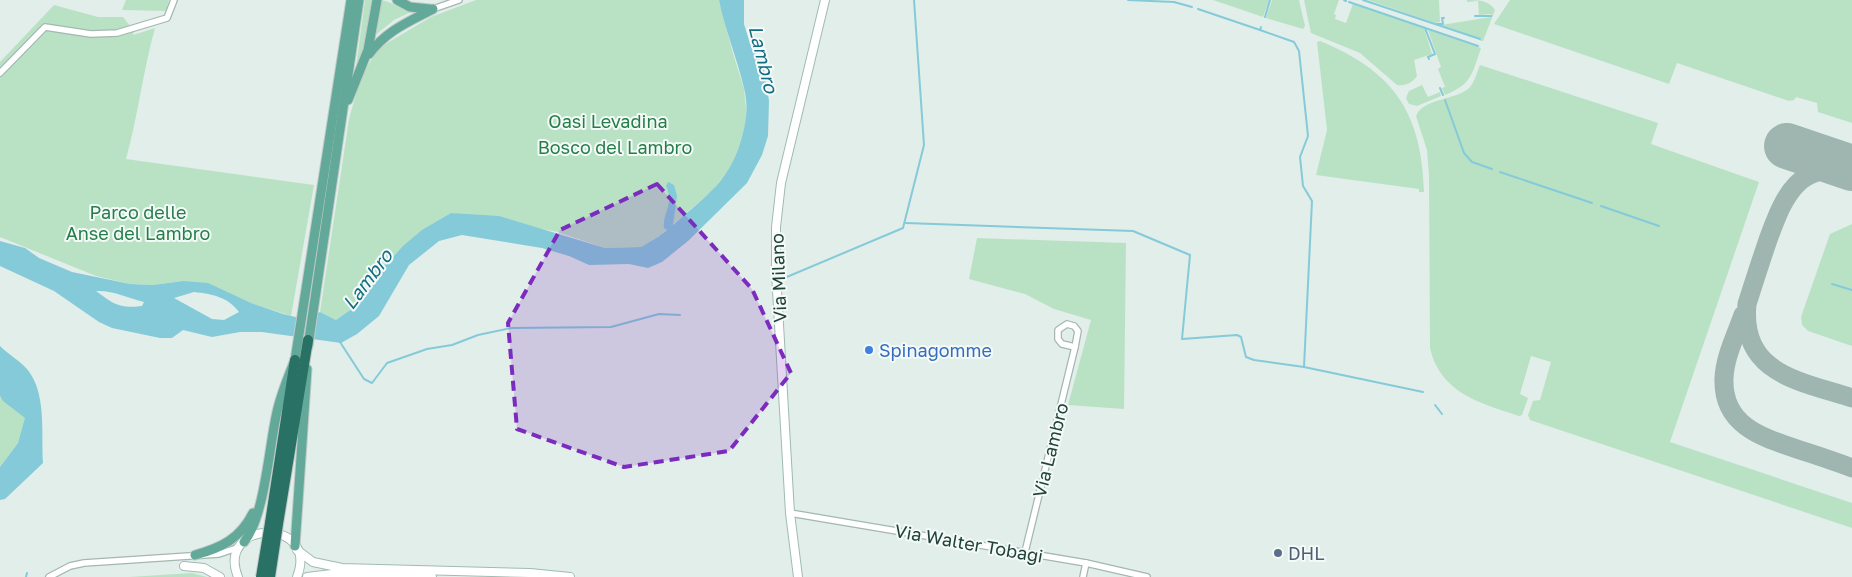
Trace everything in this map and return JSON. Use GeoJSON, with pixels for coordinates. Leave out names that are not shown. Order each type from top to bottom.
{"type":"FeatureCollection","features":[{"type":"Feature","properties":{"kind":"highway"},"geometry":{"type":"LineString","coordinates":[[261,577],[274,524],[303,340]]}},
{"type":"Feature","properties":{"kind":"highway"},"geometry":{"type":"LineString","coordinates":[[270,577],[274,524],[295,360]]}},
{"type":"Feature","properties":{"kind":"main road"},"geometry":{"type":"LineString","coordinates":[[296,548],[305,417],[302,310],[351,0]]}},
{"type":"Feature","properties":{"kind":"main road"},"geometry":{"type":"LineString","coordinates":[[242,545],[255,520],[279,402],[312,315],[359,0]]}},
{"type":"Feature","properties":{"kind":"main road"},"geometry":{"type":"LineString","coordinates":[[342,112],[364,61],[377,0]]}},
{"type":"Feature","properties":{"kind":"main road"},"geometry":{"type":"LineString","coordinates":[[397,0],[414,8],[433,9]]}},
{"type":"Feature","properties":{"kind":"main road"},"geometry":{"type":"LineString","coordinates":[[364,61],[378,42],[389,33],[433,9]]}},
{"type":"Feature","properties":{"kind":"main road"},"geometry":{"type":"LineString","coordinates":[[195,555],[219,549],[241,532],[254,511],[266,470]]}},
{"type":"Feature","properties":{"kind":"street"},"geometry":{"type":"LineString","coordinates":[[0,73],[45,27],[92,34],[121,32],[167,18],[174,0]]}},
{"type":"Feature","properties":{"kind":"street"},"geometry":{"type":"LineString","coordinates":[[433,9],[460,0]]}},
{"type":"Feature","properties":{"kind":"street","name":"Via Milano"},"geometry":{"type":"LineString","coordinates":[[793,577],[794,562],[776,273],[776,227],[781,183],[825,0]]}},
{"type":"Feature","properties":{"kind":"street"},"geometry":{"type":"LineString","coordinates":[[1069,324],[1077,329],[1075,347],[1062,344],[1058,339],[1057,333],[1062,325],[1069,324]]}},
{"type":"Feature","properties":{"kind":"street","name":"Via Lambro"},"geometry":{"type":"LineString","coordinates":[[1026,552],[1075,347]]}},
{"type":"Feature","properties":{"kind":"street","name":"Via Walter Tobagi"},"geometry":{"type":"LineString","coordinates":[[790,513],[1086,562],[1147,577]]}},
{"type":"Feature","properties":{"kind":"street"},"geometry":{"type":"LineString","coordinates":[[49,577],[70,566],[84,563],[227,553],[242,545],[257,533],[273,532],[285,536],[296,548],[320,564],[342,568],[522,573],[570,577]]}},
{"type":"Feature","properties":{"kind":"street"},"geometry":{"type":"LineString","coordinates":[[237,576],[235,563],[242,545]]}},
{"type":"Feature","properties":{"kind":"street"},"geometry":{"type":"LineString","coordinates":[[296,548],[300,562],[297,577]]}},
{"type":"Feature","properties":{"kind":"street","name":"Via Milano"},"geometry":{"type":"LineString","coordinates":[[794,562],[798,577]]}},
{"type":"Feature","properties":{"kind":"street"},"geometry":{"type":"LineString","coordinates":[[1082,577],[1086,562]]}},
{"type":"Feature","properties":{"kind":"street"},"geometry":{"type":"LineString","coordinates":[[184,566],[204,568],[220,577]]}},
{"type":"Feature","properties":{"kind":"street"},"geometry":{"type":"LineString","coordinates":[[307,577],[332,574],[432,577]]}},
{"type":"Feature","properties":{"kind":"highlighted area"},"geometry":{"type":"Polygon","coordinates":[[[657,184],[752,289],[791,373],[729,451],[624,467],[517,429],[508,323],[560,230],[657,184]]]}},
{"type":"Feature","properties":{"kind":"green space"},"geometry":{"type":"Polygon","coordinates":[[[126,0],[169,0],[166,11],[122,10],[126,0]]]}},
{"type":"Feature","properties":{"kind":"green space"},"geometry":{"type":"Polygon","coordinates":[[[365,0],[373,0],[364,48],[356,67],[365,0]]]}},
{"type":"Feature","properties":{"kind":"green space"},"geometry":{"type":"Polygon","coordinates":[[[379,0],[387,1],[411,12],[394,20],[372,38],[379,0]]]}},
{"type":"Feature","properties":{"kind":"green space","name":"Oasi Levadina"},"geometry":{"type":"Polygon","coordinates":[[[476,0],[719,0],[744,89],[747,117],[739,153],[732,166],[712,191],[658,237],[641,247],[605,248],[558,232],[451,213],[383,268],[369,292],[353,308],[336,320],[320,312],[349,119],[360,80],[377,49],[431,17],[476,0]]]}},
{"type":"Feature","properties":{"kind":"green space"},"geometry":{"type":"Polygon","coordinates":[[[1213,0],[1269,0],[1263,17],[1213,0]]]}},
{"type":"Feature","properties":{"kind":"green space"},"geometry":{"type":"Polygon","coordinates":[[[1272,0],[1299,0],[1305,26],[1303,29],[1266,18],[1272,0]]]}},
{"type":"Feature","properties":{"kind":"green space"},"geometry":{"type":"Polygon","coordinates":[[[1304,0],[1339,0],[1334,14],[1336,15],[1335,19],[1346,23],[1353,4],[1424,28],[1432,54],[1414,60],[1417,76],[1408,84],[1397,85],[1360,53],[1311,33],[1304,0]]]}},
{"type":"Feature","properties":{"kind":"green space"},"geometry":{"type":"Polygon","coordinates":[[[1368,0],[1439,0],[1440,22],[1435,23],[1368,0]]]}},
{"type":"Feature","properties":{"kind":"green space"},"geometry":{"type":"Polygon","coordinates":[[[1467,0],[1479,1],[1486,2],[1495,10],[1483,41],[1441,25],[1491,17],[1491,14],[1479,15],[1478,1],[1467,2],[1467,0]]]}},
{"type":"Feature","properties":{"kind":"green space"},"geometry":{"type":"Polygon","coordinates":[[[1510,0],[1852,0],[1852,123],[1818,112],[1817,103],[1796,97],[1794,100],[1789,101],[1677,63],[1669,84],[1494,24],[1510,0]]]}},
{"type":"Feature","properties":{"kind":"green space","name":"Parco delle Anse del Lambro"},"geometry":{"type":"Polygon","coordinates":[[[54,5],[98,17],[123,17],[134,31],[133,35],[155,28],[126,159],[314,185],[291,316],[183,281],[153,285],[130,284],[96,276],[0,237],[0,62],[54,5]]]}},
{"type":"Feature","properties":{"kind":"green space"},"geometry":{"type":"Polygon","coordinates":[[[1428,30],[1481,48],[1470,77],[1461,87],[1445,95],[1442,88],[1445,87],[1438,69],[1441,67],[1428,30]]]}},
{"type":"Feature","properties":{"kind":"green space"},"geometry":{"type":"Polygon","coordinates":[[[1320,41],[1367,66],[1399,98],[1409,117],[1417,139],[1422,164],[1424,192],[1419,192],[1419,189],[1316,175],[1327,130],[1317,42],[1320,41]]]}},
{"type":"Feature","properties":{"kind":"green space"},"geometry":{"type":"Polygon","coordinates":[[[1480,65],[1658,123],[1651,144],[1759,182],[1670,442],[1852,503],[1852,528],[1530,420],[1528,415],[1533,401],[1540,400],[1551,362],[1531,356],[1520,394],[1528,398],[1522,415],[1519,416],[1476,401],[1452,386],[1443,376],[1435,363],[1430,348],[1429,175],[1427,150],[1416,116],[1426,105],[1457,95],[1470,87],[1480,65]]]}},
{"type":"Feature","properties":{"kind":"green space"},"geometry":{"type":"Polygon","coordinates":[[[1422,85],[1428,97],[1440,92],[1441,96],[1417,106],[1409,104],[1406,98],[1409,91],[1422,85]]]}},
{"type":"Feature","properties":{"kind":"green space"},"geometry":{"type":"Polygon","coordinates":[[[1852,224],[1852,346],[1808,331],[1802,325],[1801,317],[1830,234],[1852,224]]]}},
{"type":"Feature","properties":{"kind":"green space"},"geometry":{"type":"Polygon","coordinates":[[[977,238],[1126,243],[1124,409],[1068,405],[1091,320],[1054,309],[1025,294],[969,279],[977,238]]]}},
{"type":"Feature","properties":{"kind":"green space"},"geometry":{"type":"Polygon","coordinates":[[[0,397],[26,418],[18,443],[0,467],[0,397]]]}},
{"type":"Feature","properties":{"kind":"green space"},"geometry":{"type":"Polygon","coordinates":[[[192,573],[207,577],[129,577],[192,573]]]}},
{"type":"Feature","properties":{"kind":"water"},"geometry":{"type":"Polygon","coordinates":[[[719,0],[744,0],[744,24],[751,47],[763,64],[769,101],[768,136],[762,155],[747,183],[688,241],[662,262],[648,268],[629,264],[589,265],[569,256],[542,248],[462,235],[439,241],[409,265],[379,316],[357,334],[341,343],[262,332],[240,332],[212,337],[183,330],[172,338],[160,338],[112,328],[99,322],[54,291],[0,266],[0,241],[25,248],[39,258],[72,272],[130,284],[153,285],[183,281],[208,283],[251,303],[283,314],[304,319],[320,312],[336,320],[353,308],[369,292],[383,268],[403,246],[422,230],[451,213],[499,216],[605,248],[641,247],[667,230],[664,228],[664,223],[669,203],[666,186],[668,182],[674,185],[677,196],[673,225],[717,185],[732,163],[738,149],[745,122],[746,100],[719,0]],[[96,291],[112,302],[122,306],[142,306],[144,302],[114,293],[96,291]],[[194,292],[174,298],[212,319],[224,320],[239,312],[230,303],[219,297],[194,292]]]}},
{"type":"Feature","properties":{"kind":"water"},"geometry":{"type":"Polygon","coordinates":[[[0,346],[27,369],[38,390],[42,414],[43,463],[5,499],[0,500],[0,467],[18,443],[25,418],[3,401],[0,396],[0,346]]]}},
{"type":"Feature","properties":{"kind":"waterway"},"geometry":{"type":"LineString","coordinates":[[782,279],[903,228],[924,145],[914,0]]}},
{"type":"Feature","properties":{"kind":"waterway"},"geometry":{"type":"LineString","coordinates":[[1128,0],[1174,2],[1192,7]]}},
{"type":"Feature","properties":{"kind":"waterway"},"geometry":{"type":"LineString","coordinates":[[1265,17],[1270,0]]}},
{"type":"Feature","properties":{"kind":"waterway"},"geometry":{"type":"LineString","coordinates":[[1363,0],[1480,39]]}},
{"type":"Feature","properties":{"kind":"waterway"},"geometry":{"type":"LineString","coordinates":[[1349,2],[1478,46]]}},
{"type":"Feature","properties":{"kind":"waterway"},"geometry":{"type":"LineString","coordinates":[[1198,9],[1260,30],[1261,27]]}},
{"type":"Feature","properties":{"kind":"waterway"},"geometry":{"type":"LineString","coordinates":[[1475,16],[1491,16]]}},
{"type":"Feature","properties":{"kind":"waterway"},"geometry":{"type":"LineString","coordinates":[[1437,24],[1443,24],[1442,18],[1444,18]]}},
{"type":"Feature","properties":{"kind":"waterway"},"geometry":{"type":"LineString","coordinates":[[1425,28],[1435,54],[1428,57],[1429,59]]}},
{"type":"Feature","properties":{"kind":"waterway"},"geometry":{"type":"LineString","coordinates":[[1260,30],[1294,42],[1299,51],[1308,136],[1300,157],[1303,186],[1312,201],[1304,367]]}},
{"type":"Feature","properties":{"kind":"waterway"},"geometry":{"type":"LineString","coordinates":[[1440,88],[1443,95]]}},
{"type":"Feature","properties":{"kind":"waterway"},"geometry":{"type":"LineString","coordinates":[[1445,100],[1464,153],[1472,162],[1492,169]]}},
{"type":"Feature","properties":{"kind":"waterway"},"geometry":{"type":"LineString","coordinates":[[1500,172],[1592,203]]}},
{"type":"Feature","properties":{"kind":"waterway"},"geometry":{"type":"LineString","coordinates":[[1601,206],[1659,226]]}},
{"type":"Feature","properties":{"kind":"waterway"},"geometry":{"type":"LineString","coordinates":[[906,223],[1133,231],[1190,255],[1182,339],[1237,335],[1241,337],[1246,357],[1254,360],[1304,367],[1423,392]]}},
{"type":"Feature","properties":{"kind":"waterway"},"geometry":{"type":"LineString","coordinates":[[1832,284],[1852,290]]}},
{"type":"Feature","properties":{"kind":"waterway"},"geometry":{"type":"LineString","coordinates":[[340,342],[364,379],[372,383],[387,363],[427,349],[452,345],[478,335],[511,328],[611,327],[659,314],[680,315]]}},
{"type":"Feature","properties":{"kind":"waterway"},"geometry":{"type":"LineString","coordinates":[[1435,405],[1442,414]]}},
{"type":"Feature","properties":{"kind":"waterway"},"geometry":{"type":"LineString","coordinates":[[26,577],[27,573]]}},
{"type":"Feature","properties":{"kind":"taxiway"},"geometry":{"type":"LineString","coordinates":[[1852,170],[1834,169],[1818,171],[1806,177],[1788,195],[1775,221],[1747,304],[1747,327],[1753,346],[1763,360],[1777,371],[1794,379],[1852,398]]}},
{"type":"Feature","properties":{"kind":"taxiway"},"geometry":{"type":"LineString","coordinates":[[1743,315],[1729,354],[1724,378],[1725,394],[1737,418],[1746,427],[1758,434],[1852,468]]}},
{"type":"Feature","properties":{"kind":"runway"},"geometry":{"type":"LineString","coordinates":[[1787,146],[1852,168]]}},
{"type":"Feature","properties":{"kind":"place","name":"Spinagomme"},"geometry":{"type":"Point","coordinates":[869,350]}},
{"type":"Feature","properties":{"kind":"place","name":"DHL"},"geometry":{"type":"Point","coordinates":[1278,553]}},
{"type":"Feature","properties":{"kind":"water label","name":"Lambro"},"geometry":{"type":"Point","coordinates":[764,59]}},
{"type":"Feature","properties":{"kind":"water label","name":"Lambro"},"geometry":{"type":"Point","coordinates":[367,279]}},
{"type":"Feature","properties":{"kind":"park label","name":"Bosco del Lambro"},"geometry":{"type":"Point","coordinates":[615,147]}}]}
